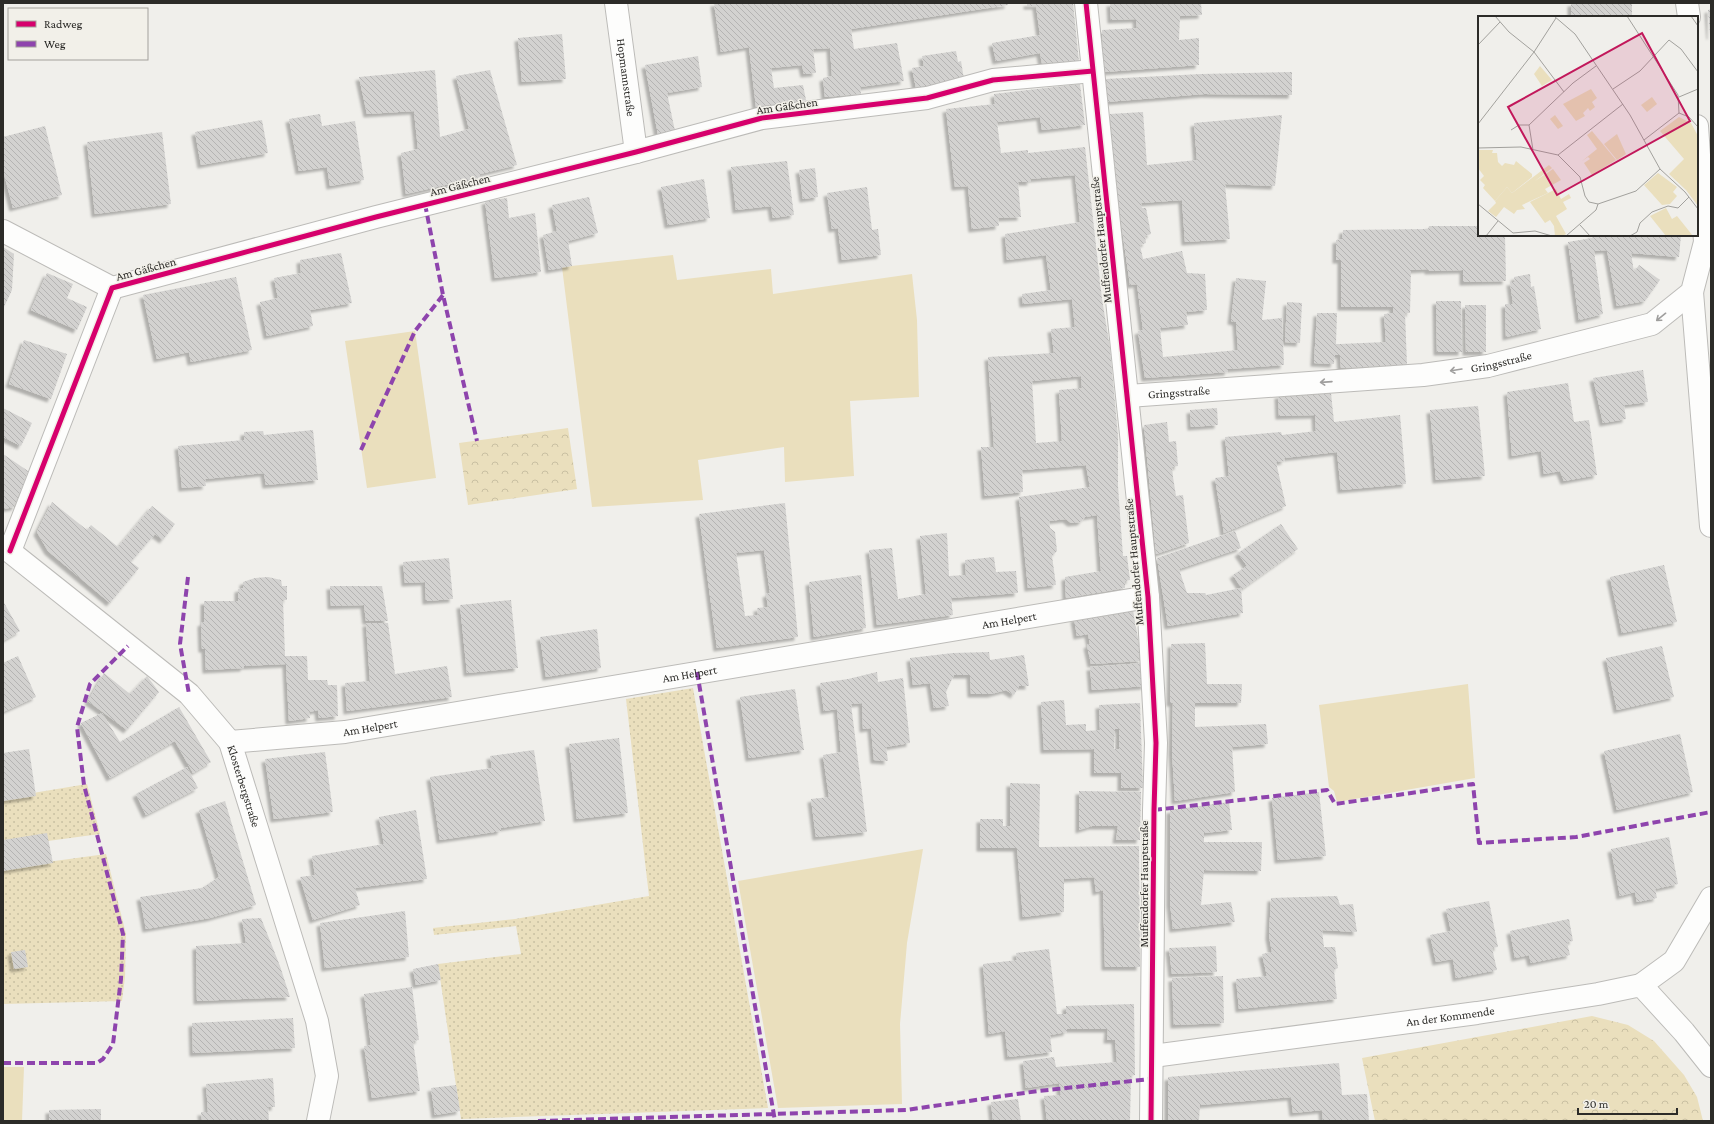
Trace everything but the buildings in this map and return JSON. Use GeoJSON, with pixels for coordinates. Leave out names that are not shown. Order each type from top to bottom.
{"type":"FeatureCollection","features":[{"type":"Feature","properties":{"kind":"street","name":"Hopmannstraße"},"geometry":{"type":"LineString","coordinates":[[616,3],[636,152]]}},
{"type":"Feature","properties":{"kind":"street","name":"Muffendorfer Hauptstraße"},"geometry":{"type":"LineString","coordinates":[[1086,3],[1148,597],[1156,743],[1151,1121]]}},
{"type":"Feature","properties":{"kind":"street"},"geometry":{"type":"LineString","coordinates":[[1688,3],[1689,16]]}},
{"type":"Feature","properties":{"kind":"street","name":"Am Gäßchen"},"geometry":{"type":"LineString","coordinates":[[3,231],[112,288],[376,217],[636,152],[762,118],[927,98],[993,80],[1093,71]]}},
{"type":"Feature","properties":{"kind":"street"},"geometry":{"type":"LineString","coordinates":[[1698,140],[1705,242],[1701,290],[1711,526]]}},
{"type":"Feature","properties":{"kind":"street","name":"Am Gäßchen"},"geometry":{"type":"LineString","coordinates":[[7,548],[112,288]]}},
{"type":"Feature","properties":{"kind":"street","name":"Gringsstraße"},"geometry":{"type":"LineString","coordinates":[[1128,396],[1423,375],[1488,366],[1652,324],[1701,290]]}},
{"type":"Feature","properties":{"kind":"street","name":"Klosterbergstraße"},"geometry":{"type":"LineString","coordinates":[[7,548],[189,694],[230,742],[317,1021],[327,1076],[318,1121]]}},
{"type":"Feature","properties":{"kind":"street","name":"Am Helpert"},"geometry":{"type":"LineString","coordinates":[[230,742],[345,732],[1148,597]]}},
{"type":"Feature","properties":{"kind":"street"},"geometry":{"type":"LineString","coordinates":[[1711,898],[1674,961],[1640,985],[1684,1032],[1711,1066]]}},
{"type":"Feature","properties":{"kind":"street","name":"An der Kommende"},"geometry":{"type":"LineString","coordinates":[[1153,1056],[1477,1013],[1598,994],[1640,985]]}},
{"type":"Feature","properties":{"kind":"green space"},"geometry":{"type":"Polygon","coordinates":[[[673,255],[677,280],[771,269],[773,294],[912,274],[917,320],[919,397],[850,401],[854,476],[785,482],[784,447],[698,460],[703,500],[592,507],[562,267],[673,255]]]}},
{"type":"Feature","properties":{"kind":"green space"},"geometry":{"type":"Polygon","coordinates":[[[415,331],[436,478],[367,488],[345,341],[415,331]]]}},
{"type":"Feature","properties":{"kind":"green space"},"geometry":{"type":"Polygon","coordinates":[[[568,428],[577,489],[468,505],[459,443],[568,428]]]}},
{"type":"Feature","properties":{"kind":"green space"},"geometry":{"type":"Polygon","coordinates":[[[1468,684],[1475,778],[1337,802],[1334,791],[1329,787],[1319,705],[1468,684]]]}},
{"type":"Feature","properties":{"kind":"green space"},"geometry":{"type":"Polygon","coordinates":[[[693,688],[768,1108],[461,1119],[438,964],[521,954],[516,926],[434,935],[433,928],[515,919],[649,896],[626,699],[693,688]]]}},
{"type":"Feature","properties":{"kind":"green space"},"geometry":{"type":"Polygon","coordinates":[[[87,784],[100,834],[3,847],[3,798],[87,784]]]}},
{"type":"Feature","properties":{"kind":"green space"},"geometry":{"type":"Polygon","coordinates":[[[923,849],[907,943],[900,1024],[902,1104],[778,1108],[738,881],[923,849]]]}},
{"type":"Feature","properties":{"kind":"green space"},"geometry":{"type":"Polygon","coordinates":[[[106,854],[126,934],[125,977],[122,1001],[3,1004],[3,868],[106,854]]]}},
{"type":"Feature","properties":{"kind":"green space"},"geometry":{"type":"Polygon","coordinates":[[[1592,1016],[1628,1025],[1654,1041],[1684,1075],[1697,1097],[1703,1121],[1375,1121],[1362,1058],[1592,1016]]]}},
{"type":"Feature","properties":{"kind":"green space"},"geometry":{"type":"Polygon","coordinates":[[[3,1067],[24,1067],[22,1121],[3,1121],[3,1067]]]}},
{"type":"Feature","properties":{"kind":"marked path"},"geometry":{"type":"LineString","coordinates":[[425,204],[443,295],[477,441]]}},
{"type":"Feature","properties":{"kind":"marked path"},"geometry":{"type":"LineString","coordinates":[[361,450],[415,331],[443,295]]}},
{"type":"Feature","properties":{"kind":"marked path"},"geometry":{"type":"LineString","coordinates":[[188,577],[180,644],[189,694]]}},
{"type":"Feature","properties":{"kind":"marked path"},"geometry":{"type":"LineString","coordinates":[[3,1063],[97,1063],[103,1059],[113,1044],[121,979],[123,934],[84,785],[77,727],[90,684],[128,646]]}},
{"type":"Feature","properties":{"kind":"marked path"},"geometry":{"type":"LineString","coordinates":[[697,672],[775,1121]]}},
{"type":"Feature","properties":{"kind":"marked path"},"geometry":{"type":"LineString","coordinates":[[1154,810],[1327,790],[1335,804],[1473,784],[1479,843],[1576,837],[1711,812]]}},
{"type":"Feature","properties":{"kind":"marked path"},"geometry":{"type":"LineString","coordinates":[[538,1121],[906,1110],[1038,1091],[1151,1079]]}},
{"type":"Feature","properties":{"kind":"cycle path"},"geometry":{"type":"LineString","coordinates":[[1086,3],[1148,597],[1156,743],[1151,1121]]}},
{"type":"Feature","properties":{"kind":"cycle path"},"geometry":{"type":"LineString","coordinates":[[10,551],[112,288],[376,217],[636,152],[762,118],[927,98],[993,80],[1093,71]]}}]}
